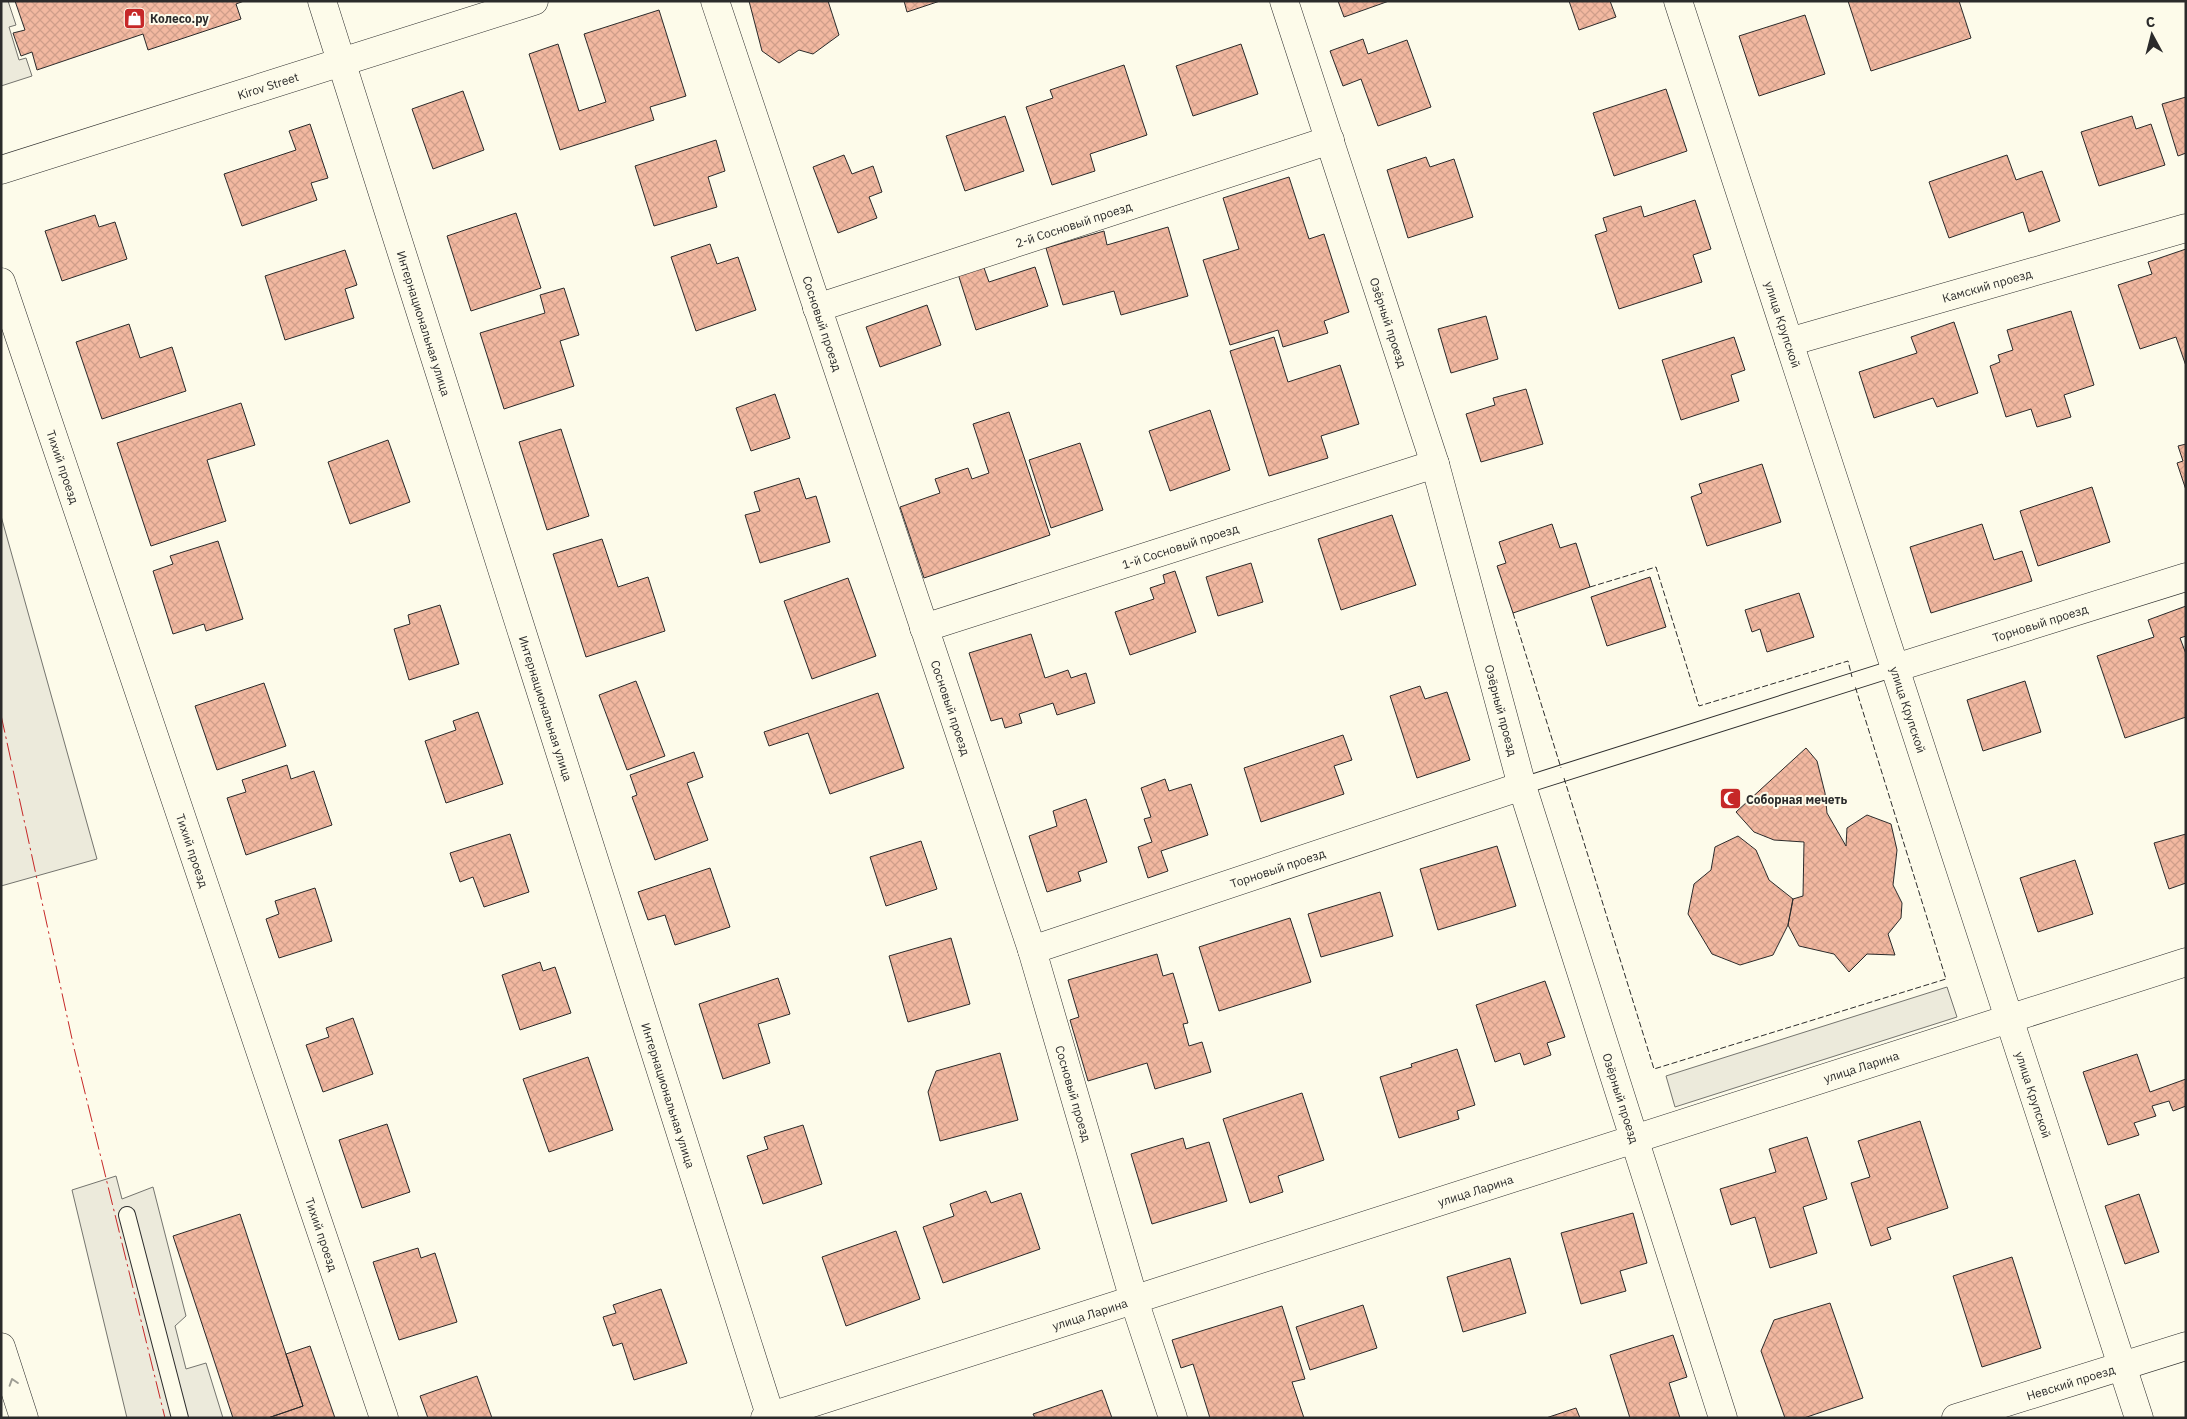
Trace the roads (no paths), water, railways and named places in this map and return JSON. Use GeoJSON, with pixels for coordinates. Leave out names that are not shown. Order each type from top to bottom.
{"type":"FeatureCollection","features":[{"type":"Feature","properties":{"kind":"street","name":"Интернациональная улица"},"geometry":{"type":"LineString","coordinates":[[322,1],[769,1417]]}},
{"type":"Feature","properties":{"kind":"street","name":"Kirov Street"},"geometry":{"type":"LineString","coordinates":[[1,170],[534,1]]}},
{"type":"Feature","properties":{"kind":"street","name":"Сосновый проезд"},"geometry":{"type":"LineString","coordinates":[[715,1],[1032,950],[1134,1300],[1173,1418]]}},
{"type":"Feature","properties":{"kind":"street","name":"Озёрный проезд"},"geometry":{"type":"LineString","coordinates":[[1284,1],[1435,464],[1522,786],[1723,1418]]}},
{"type":"Feature","properties":{"kind":"street","name":"улица Крупской"},"geometry":{"type":"LineString","coordinates":[[1686,3],[1789,342],[2139,1418]]}},
{"type":"Feature","properties":{"kind":"street","name":"2-й Сосновый проезд"},"geometry":{"type":"LineString","coordinates":[[817,308],[1330,140]]}},
{"type":"Feature","properties":{"kind":"street","name":"Камский проезд"},"geometry":{"type":"LineString","coordinates":[[1789,342],[2186,228]]}},
{"type":"Feature","properties":{"kind":"street","name":"Тихий проезд"},"geometry":{"type":"LineString","coordinates":[[1,282],[384,1418]]}},
{"type":"Feature","properties":{"kind":"street","name":"1-й Сосновый проезд"},"geometry":{"type":"LineString","coordinates":[[924,628],[1435,464]]}},
{"type":"Feature","properties":{"kind":"street","name":"Торновый проезд"},"geometry":{"type":"LineString","coordinates":[[1895,668],[2186,577]]}},
{"type":"Feature","properties":{"kind":"street","name":"Торновый проезд"},"geometry":{"type":"LineString","coordinates":[[1032,950],[1522,786]]}},
{"type":"Feature","properties":{"kind":"street","name":"улица Ларина"},"geometry":{"type":"LineString","coordinates":[[769,1417],[2186,962]]}},
{"type":"Feature","properties":{"kind":"street","name":"Невский проезд"},"geometry":{"type":"LineString","coordinates":[[1956,1418],[2186,1346]]}},
{"type":"Feature","properties":{"kind":"street"},"geometry":{"type":"LineString","coordinates":[[1,1347],[24,1418]]}},
{"type":"Feature","properties":{"kind":"lane"},"geometry":{"type":"LineString","coordinates":[[1522,786],[1895,668]]}},
{"type":"Feature","properties":{"kind":"lane"},"geometry":{"type":"LineString","coordinates":[[127,1215],[180,1418]]}},
{"type":"Feature","properties":{"kind":"place","name":"Колесо.ру"},"geometry":{"type":"Point","coordinates":[134,18]}},
{"type":"Feature","properties":{"kind":"place","name":"Cоборная мечеть"},"geometry":{"type":"Point","coordinates":[1730,799]}}]}
